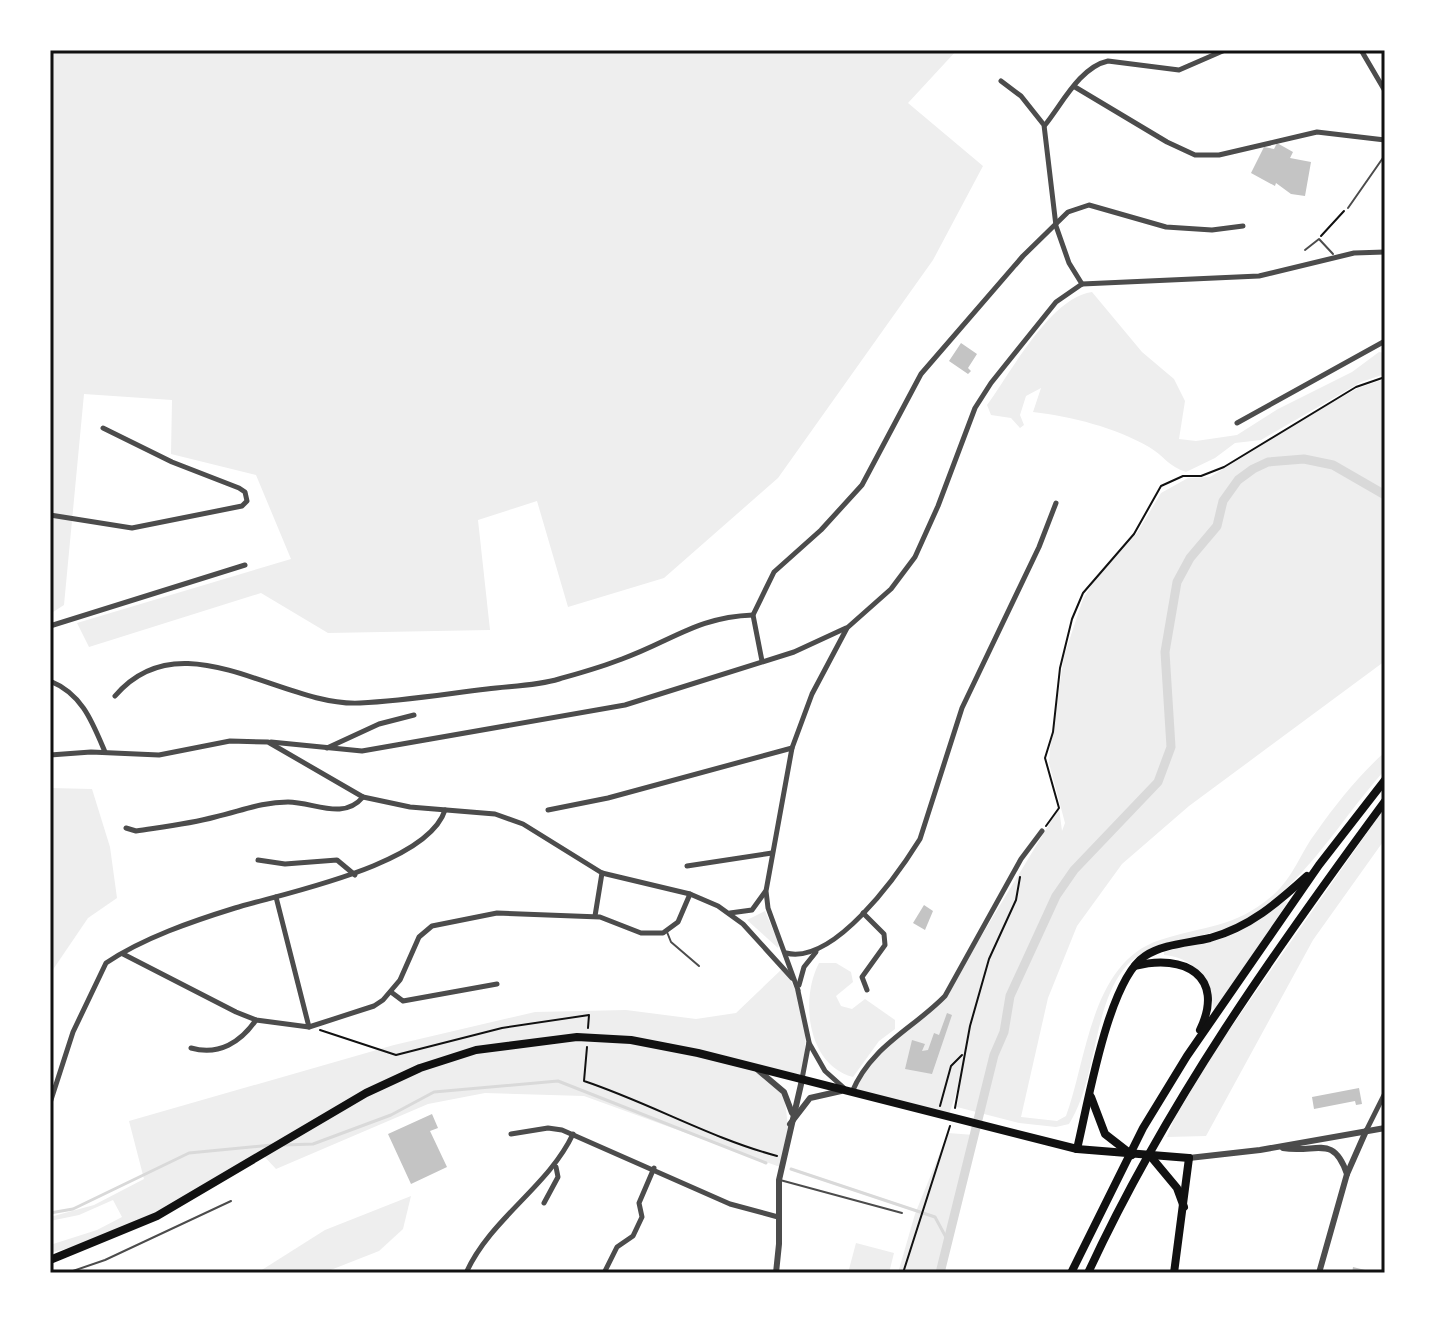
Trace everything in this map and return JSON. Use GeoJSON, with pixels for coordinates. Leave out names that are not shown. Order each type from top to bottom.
{"type":"FeatureCollection","features":[{"type":"Feature","properties":{"kind":"main road"},"geometry":{"type":"LineString","coordinates":[[1071,1273],[1143,1128],[1187,1056],[1319,865],[1385,780]]}},
{"type":"Feature","properties":{"kind":"main road"},"geometry":{"type":"LineString","coordinates":[[1088,1273],[1161,1129],[1273,954],[1385,801]]}},
{"type":"Feature","properties":{"kind":"main road"},"geometry":{"type":"LineString","coordinates":[[1077,1149],[1115,999],[1134,966],[1156,950],[1239,928],[1261,915],[1319,865]]}},
{"type":"Feature","properties":{"kind":"main road"},"geometry":{"type":"LineString","coordinates":[[1134,966],[1169,960],[1190,968],[1199,977],[1208,1005],[1187,1056]]}},
{"type":"Feature","properties":{"kind":"main road"},"geometry":{"type":"LineString","coordinates":[[50,1260],[157,1216],[366,1093],[420,1068],[476,1050],[577,1037],[601,1037],[698,1053],[1077,1149],[1152,1158],[1189,1158],[1185,1208],[1174,1273]]}},
{"type":"Feature","properties":{"kind":"main road"},"geometry":{"type":"LineString","coordinates":[[1090,1096],[1105,1134],[1133,1156]]}},
{"type":"Feature","properties":{"kind":"main road"},"geometry":{"type":"LineString","coordinates":[[1152,1158],[1177,1188],[1185,1208]]}},
{"type":"Feature","properties":{"kind":"street"},"geometry":{"type":"LineString","coordinates":[[1044,125],[1098,63],[1108,61],[1179,70],[1225,50]]}},
{"type":"Feature","properties":{"kind":"street"},"geometry":{"type":"LineString","coordinates":[[1361,50],[1385,91]]}},
{"type":"Feature","properties":{"kind":"street"},"geometry":{"type":"LineString","coordinates":[[1001,81],[1021,96],[1044,125],[1056,226],[1069,263],[1082,284]]}},
{"type":"Feature","properties":{"kind":"street"},"geometry":{"type":"LineString","coordinates":[[1075,87],[1167,142],[1195,155],[1219,155],[1317,132],[1385,140]]}},
{"type":"Feature","properties":{"kind":"street"},"geometry":{"type":"LineString","coordinates":[[762,661],[753,615],[774,572],[821,530],[862,485],[911,391],[931,362],[1023,256],[1074,207],[1089,205],[1166,227],[1212,230],[1243,226]]}},
{"type":"Feature","properties":{"kind":"street"},"geometry":{"type":"LineString","coordinates":[[50,755],[105,752],[159,755],[230,741],[294,742],[326,749],[362,751],[625,705],[821,642],[847,628],[891,589],[915,557],[966,430],[991,383],[1056,302],[1082,284],[1259,276],[1354,253],[1385,252]]}},
{"type":"Feature","properties":{"kind":"street"},"geometry":{"type":"LineString","coordinates":[[1237,423],[1385,341]]}},
{"type":"Feature","properties":{"kind":"street"},"geometry":{"type":"LineString","coordinates":[[50,515],[132,528],[242,506],[247,501],[245,492],[239,488],[172,462],[103,428]]}},
{"type":"Feature","properties":{"kind":"street"},"geometry":{"type":"LineString","coordinates":[[798,990],[804,967],[816,952],[863,913],[920,839],[962,708],[1039,547],[1056,503]]}},
{"type":"Feature","properties":{"kind":"street"},"geometry":{"type":"LineString","coordinates":[[50,626],[245,565]]}},
{"type":"Feature","properties":{"kind":"street"},"geometry":{"type":"LineString","coordinates":[[115,696],[137,677],[182,663],[230,669],[293,692],[339,703],[554,681],[624,659],[709,619],[753,615]]}},
{"type":"Feature","properties":{"kind":"street"},"geometry":{"type":"LineString","coordinates":[[847,628],[812,694],[792,748],[766,891],[768,908],[798,990],[809,1042],[825,1071],[848,1091]]}},
{"type":"Feature","properties":{"kind":"street"},"geometry":{"type":"LineString","coordinates":[[50,681],[68,688],[82,703],[105,752]]}},
{"type":"Feature","properties":{"kind":"street"},"geometry":{"type":"LineString","coordinates":[[326,749],[379,724],[414,715]]}},
{"type":"Feature","properties":{"kind":"street"},"geometry":{"type":"LineString","coordinates":[[268,742],[363,797],[410,807],[495,814],[523,824],[602,873],[690,894],[727,912],[779,962],[798,990]]}},
{"type":"Feature","properties":{"kind":"street"},"geometry":{"type":"LineString","coordinates":[[548,810],[608,798],[792,748]]}},
{"type":"Feature","properties":{"kind":"street"},"geometry":{"type":"LineString","coordinates":[[126,828],[136,831],[214,817],[264,802],[296,802],[341,810],[356,806],[363,797]]}},
{"type":"Feature","properties":{"kind":"street"},"geometry":{"type":"LineString","coordinates":[[50,1103],[73,1032],[102,968],[123,954],[219,914],[356,875],[422,837],[442,820],[445,810]]}},
{"type":"Feature","properties":{"kind":"street"},"geometry":{"type":"LineString","coordinates":[[788,1127],[810,1098],[848,1091],[886,1043],[927,1015],[945,996],[1021,859],[1042,831]]}},
{"type":"Feature","properties":{"kind":"street"},"geometry":{"type":"LineString","coordinates":[[687,866],[772,853]]}},
{"type":"Feature","properties":{"kind":"street"},"geometry":{"type":"LineString","coordinates":[[258,860],[285,864],[337,860],[356,875]]}},
{"type":"Feature","properties":{"kind":"street"},"geometry":{"type":"LineString","coordinates":[[595,916],[602,873]]}},
{"type":"Feature","properties":{"kind":"street"},"geometry":{"type":"LineString","coordinates":[[727,912],[747,913],[766,891]]}},
{"type":"Feature","properties":{"kind":"street"},"geometry":{"type":"LineString","coordinates":[[123,954],[256,1020],[309,1027],[374,1006],[391,992],[407,967],[419,937],[432,926],[497,913],[595,916],[641,933],[666,931],[678,922],[690,894]]}},
{"type":"Feature","properties":{"kind":"street"},"geometry":{"type":"LineString","coordinates":[[276,897],[309,1027]]}},
{"type":"Feature","properties":{"kind":"street"},"geometry":{"type":"LineString","coordinates":[[863,913],[884,934],[885,945],[862,977],[867,990]]}},
{"type":"Feature","properties":{"kind":"street"},"geometry":{"type":"LineString","coordinates":[[785,953],[801,957],[816,952]]}},
{"type":"Feature","properties":{"kind":"street"},"geometry":{"type":"LineString","coordinates":[[779,962],[785,953]]}},
{"type":"Feature","properties":{"kind":"street"},"geometry":{"type":"LineString","coordinates":[[391,992],[403,1001],[497,984]]}},
{"type":"Feature","properties":{"kind":"street"},"geometry":{"type":"LineString","coordinates":[[191,1048],[202,1051],[235,1044],[256,1020]]}},
{"type":"Feature","properties":{"kind":"street"},"geometry":{"type":"LineString","coordinates":[[776,1273],[782,1158],[809,1042]]}},
{"type":"Feature","properties":{"kind":"street"},"geometry":{"type":"LineString","coordinates":[[755,1068],[784,1092],[792,1113]]}},
{"type":"Feature","properties":{"kind":"street"},"geometry":{"type":"LineString","coordinates":[[1319,1273],[1347,1174],[1385,1093]]}},
{"type":"Feature","properties":{"kind":"street"},"geometry":{"type":"LineString","coordinates":[[511,1134],[548,1128],[573,1134],[730,1204],[778,1217]]}},
{"type":"Feature","properties":{"kind":"street"},"geometry":{"type":"LineString","coordinates":[[1189,1158],[1279,1147],[1385,1128]]}},
{"type":"Feature","properties":{"kind":"street"},"geometry":{"type":"LineString","coordinates":[[466,1273],[520,1198],[556,1166],[573,1134]]}},
{"type":"Feature","properties":{"kind":"street"},"geometry":{"type":"LineString","coordinates":[[1279,1147],[1298,1151],[1324,1146],[1341,1157],[1347,1174]]}},
{"type":"Feature","properties":{"kind":"street"},"geometry":{"type":"LineString","coordinates":[[544,1203],[558,1177],[556,1166]]}},
{"type":"Feature","properties":{"kind":"street"},"geometry":{"type":"LineString","coordinates":[[604,1273],[617,1247],[629,1240],[642,1217],[639,1203],[654,1168]]}},
{"type":"Feature","properties":{"kind":"lane"},"geometry":{"type":"LineString","coordinates":[[1348,208],[1385,155]]}},
{"type":"Feature","properties":{"kind":"lane"},"geometry":{"type":"LineString","coordinates":[[1305,250],[1319,239],[1334,257]]}},
{"type":"Feature","properties":{"kind":"lane"},"geometry":{"type":"LineString","coordinates":[[666,931],[671,942],[699,966]]}},
{"type":"Feature","properties":{"kind":"lane"},"geometry":{"type":"LineString","coordinates":[[779,1180],[902,1213]]}},
{"type":"Feature","properties":{"kind":"lane"},"geometry":{"type":"LineString","coordinates":[[67,1273],[105,1260],[231,1201]]}},
{"type":"Feature","properties":{"kind":"path"},"geometry":{"type":"LineString","coordinates":[[1319,239],[1348,208]]}},
{"type":"Feature","properties":{"kind":"path"},"geometry":{"type":"LineString","coordinates":[[1042,831],[1059,808],[1045,758],[1072,619],[1092,578],[1134,534],[1161,486],[1183,476],[1201,476],[1224,467],[1356,387],[1385,377]]}},
{"type":"Feature","properties":{"kind":"path"},"geometry":{"type":"LineString","coordinates":[[903,1273],[957,1103],[963,1054],[989,959],[1016,900],[1021,859]]}},
{"type":"Feature","properties":{"kind":"path"},"geometry":{"type":"LineString","coordinates":[[309,1027],[396,1055],[502,1028],[589,1015],[584,1081],[629,1096],[729,1143],[782,1158]]}},
{"type":"Feature","properties":{"kind":"path"},"geometry":{"type":"LineString","coordinates":[[941,1104],[951,1066],[963,1054]]}},
{"type":"Feature","properties":{"kind":"shaded area"},"geometry":{"type":"Polygon","coordinates":[[[50,50],[957,50],[908,103],[983,166],[933,260],[778,478],[664,578],[568,607],[537,501],[478,520],[490,630],[328,633],[261,593],[89,647],[77,623],[291,559],[256,475],[171,454],[172,400],[84,394],[64,605],[50,614],[50,50]]]}},
{"type":"Feature","properties":{"kind":"shaded area"},"geometry":{"type":"Polygon","coordinates":[[[1092,292],[1142,352],[1174,379],[1185,401],[1179,439],[1196,441],[1237,435],[1278,409],[1352,372],[1379,352],[1385,353],[1385,374],[1361,382],[1261,440],[1235,443],[1215,458],[1186,472],[1149,447],[1107,428],[1033,412],[1041,388],[1026,396],[1020,415],[1024,425],[1020,428],[1011,418],[991,415],[987,405],[1033,338],[1062,307],[1092,292]]]}},
{"type":"Feature","properties":{"kind":"shaded area"},"geometry":{"type":"Polygon","coordinates":[[[1385,379],[1385,661],[1189,806],[1122,864],[1077,926],[1048,998],[1021,1117],[1057,1121],[1066,1116],[1095,1015],[1105,990],[1119,969],[1137,952],[1160,940],[1218,925],[1258,907],[1286,881],[1332,810],[1385,752],[1385,770],[1317,855],[1279,895],[1234,925],[1160,945],[1134,959],[1123,970],[1105,1005],[1085,1087],[1069,1124],[1056,1127],[1019,1123],[957,1107],[960,1082],[948,1117],[852,1092],[869,1063],[945,996],[1059,808],[1062,831],[1065,823],[1049,763],[1050,750],[1064,656],[1083,599],[1094,581],[1137,533],[1161,493],[1188,478],[1210,477],[1358,388],[1385,379]]]}},
{"type":"Feature","properties":{"kind":"shaded area"},"geometry":{"type":"Polygon","coordinates":[[[50,788],[92,789],[110,847],[117,898],[88,918],[52,971],[50,788]]]}},
{"type":"Feature","properties":{"kind":"shaded area"},"geometry":{"type":"Polygon","coordinates":[[[1385,807],[1385,839],[1313,940],[1206,1136],[1167,1137],[1174,1119],[1218,1046],[1385,807]]]}},
{"type":"Feature","properties":{"kind":"shaded area"},"geometry":{"type":"Polygon","coordinates":[[[1285,901],[1288,902],[1215,1010],[1207,984],[1198,971],[1187,962],[1164,955],[1164,952],[1237,933],[1285,901]]]}},
{"type":"Feature","properties":{"kind":"shaded area"},"geometry":{"type":"Polygon","coordinates":[[[765,911],[779,944],[778,948],[747,920],[765,911]]]}},
{"type":"Feature","properties":{"kind":"shaded area"},"geometry":{"type":"Polygon","coordinates":[[[819,963],[836,963],[851,972],[853,982],[836,996],[841,1006],[852,1009],[865,999],[895,1020],[895,1029],[879,1041],[853,1077],[838,1070],[826,1059],[812,1029],[810,994],[819,963]]]}},
{"type":"Feature","properties":{"kind":"shaded area"},"geometry":{"type":"Polygon","coordinates":[[[783,968],[801,1008],[805,1050],[802,1080],[760,1071],[784,1092],[788,1127],[780,1167],[584,1096],[485,1093],[428,1104],[276,1169],[262,1154],[194,1196],[80,1245],[50,1253],[50,1245],[97,1230],[122,1217],[113,1200],[79,1215],[50,1221],[50,1217],[94,1205],[144,1179],[129,1121],[394,1045],[535,1012],[626,1010],[696,1019],[736,1013],[783,968]]]}},
{"type":"Feature","properties":{"kind":"shaded area"},"geometry":{"type":"Polygon","coordinates":[[[948,1133],[974,1135],[937,1273],[898,1273],[915,1214],[948,1133]]]}},
{"type":"Feature","properties":{"kind":"shaded area"},"geometry":{"type":"Polygon","coordinates":[[[411,1196],[403,1229],[379,1251],[323,1273],[257,1273],[325,1230],[411,1196]]]}},
{"type":"Feature","properties":{"kind":"shaded area"},"geometry":{"type":"Polygon","coordinates":[[[856,1243],[894,1253],[889,1273],[848,1273],[856,1243]]]}},
{"type":"Feature","properties":{"kind":"building"},"geometry":{"type":"Polygon","coordinates":[[[1277,143],[1293,152],[1290,158],[1311,162],[1305,196],[1291,194],[1276,183],[1275,186],[1251,173],[1264,147],[1274,149],[1277,143]]]}},
{"type":"Feature","properties":{"kind":"building"},"geometry":{"type":"Polygon","coordinates":[[[961,343],[977,354],[968,368],[971,371],[968,374],[949,361],[961,343]]]}},
{"type":"Feature","properties":{"kind":"building"},"geometry":{"type":"Polygon","coordinates":[[[924,905],[933,911],[925,930],[913,923],[924,905]]]}},
{"type":"Feature","properties":{"kind":"building"},"geometry":{"type":"Polygon","coordinates":[[[947,1013],[952,1015],[932,1074],[905,1069],[912,1040],[925,1044],[922,1051],[928,1050],[934,1033],[939,1035],[947,1013]]]}},
{"type":"Feature","properties":{"kind":"building"},"geometry":{"type":"Polygon","coordinates":[[[1359,1088],[1362,1104],[1356,1105],[1355,1101],[1314,1109],[1312,1097],[1359,1088]]]}},
{"type":"Feature","properties":{"kind":"building"},"geometry":{"type":"Polygon","coordinates":[[[432,1114],[438,1128],[430,1131],[447,1167],[411,1184],[388,1134],[432,1114]]]}},
{"type":"Feature","properties":{"kind":"building"},"geometry":{"type":"Polygon","coordinates":[[[1353,1267],[1373,1272],[1373,1273],[1352,1273],[1353,1267]]]}},
{"type":"Feature","properties":{"kind":"waterway"},"geometry":{"type":"LineString","coordinates":[[940,1273],[994,1055],[1004,1032],[1010,996],[1056,896],[1074,870],[1158,782],[1171,747],[1165,652],[1177,582],[1190,558],[1217,526],[1223,501],[1238,480],[1268,462],[1304,459],[1333,465],[1385,495]]}},
{"type":"Feature","properties":{"kind":"waterway"},"geometry":{"type":"LineString","coordinates":[[284,1145],[313,1144],[391,1115],[434,1092],[558,1081],[766,1163]]}},
{"type":"Feature","properties":{"kind":"waterway"},"geometry":{"type":"LineString","coordinates":[[50,1213],[73,1209],[189,1153],[272,1145]]}},
{"type":"Feature","properties":{"kind":"waterway"},"geometry":{"type":"LineString","coordinates":[[791,1169],[935,1217],[948,1241]]}}]}
